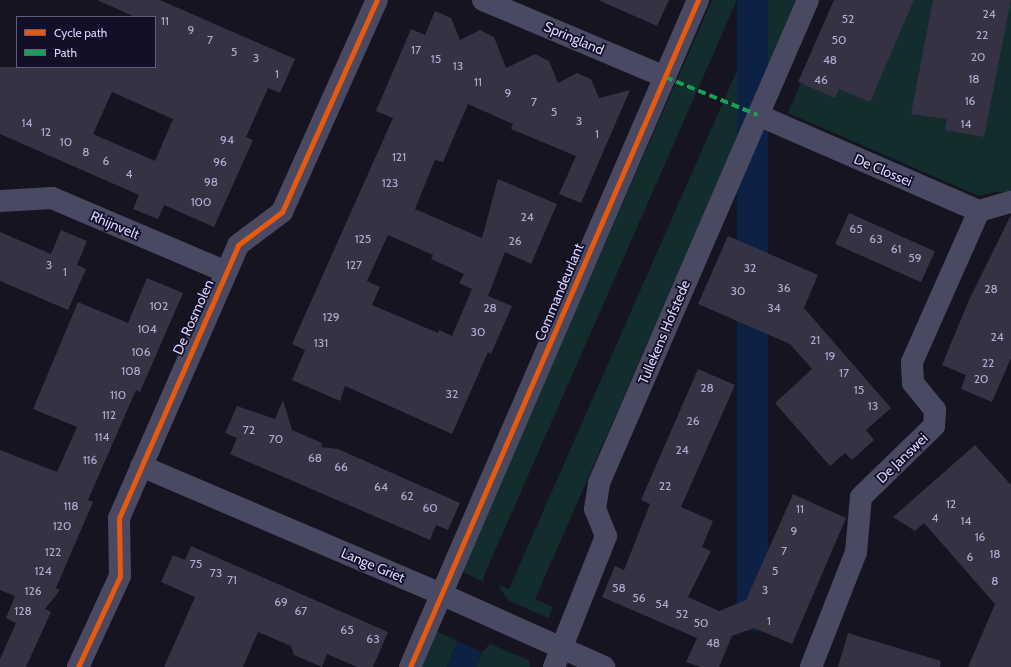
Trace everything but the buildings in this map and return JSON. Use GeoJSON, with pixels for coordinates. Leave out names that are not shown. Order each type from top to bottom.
{"type":"FeatureCollection","features":[{"type":"Feature","properties":{"kind":"street","name":"De Rosmolen"},"geometry":{"type":"LineString","coordinates":[[78,667],[120,576],[119,518],[238,245],[282,212],[377,0]]}},
{"type":"Feature","properties":{"kind":"street","name":"Springland"},"geometry":{"type":"LineString","coordinates":[[483,0],[665,77]]}},
{"type":"Feature","properties":{"kind":"street","name":"Commandeurlant"},"geometry":{"type":"LineString","coordinates":[[410,667],[698,0]]}},
{"type":"Feature","properties":{"kind":"street","name":"Tullekens Hofstede"},"geometry":{"type":"LineString","coordinates":[[558,658],[606,536],[595,509],[599,483],[808,0]]}},
{"type":"Feature","properties":{"kind":"street","name":"De Clossei"},"geometry":{"type":"LineString","coordinates":[[758,115],[979,211]]}},
{"type":"Feature","properties":{"kind":"street","name":"Rhijnvelt"},"geometry":{"type":"LineString","coordinates":[[0,201],[52,198],[226,272]]}},
{"type":"Feature","properties":{"kind":"street"},"geometry":{"type":"LineString","coordinates":[[979,211],[1011,202]]}},
{"type":"Feature","properties":{"kind":"street","name":"De Janswei"},"geometry":{"type":"LineString","coordinates":[[811,667],[856,552],[861,497],[934,426],[935,410],[913,383],[912,362],[979,211]]}},
{"type":"Feature","properties":{"kind":"street","name":"Lange Griet"},"geometry":{"type":"LineString","coordinates":[[141,466],[441,594],[558,658],[604,667]]}},
{"type":"Feature","properties":{"kind":"green space"},"geometry":{"type":"Polygon","coordinates":[[[712,0],[737,0],[483,578],[484,582],[461,571],[712,0]]]}},
{"type":"Feature","properties":{"kind":"green space"},"geometry":{"type":"Polygon","coordinates":[[[768,0],[798,0],[535,599],[553,607],[548,618],[508,600],[498,585],[509,589],[768,0]]]}},
{"type":"Feature","properties":{"kind":"green space"},"geometry":{"type":"Polygon","coordinates":[[[836,0],[1011,0],[1011,193],[995,192],[979,196],[788,113],[836,0]]]}},
{"type":"Feature","properties":{"kind":"green space"},"geometry":{"type":"Polygon","coordinates":[[[436,631],[458,641],[447,667],[421,667],[436,631]]]}},
{"type":"Feature","properties":{"kind":"green space"},"geometry":{"type":"Polygon","coordinates":[[[490,644],[529,660],[530,667],[476,667],[482,652],[490,644]]]}},
{"type":"Feature","properties":{"kind":"water"},"geometry":{"type":"Polygon","coordinates":[[[737,0],[768,0],[768,631],[737,631],[737,0]]]}},
{"type":"Feature","properties":{"kind":"water"},"geometry":{"type":"Polygon","coordinates":[[[458,641],[482,652],[476,667],[447,667],[458,641]]]}},
{"type":"Feature","properties":{"kind":"marked path"},"geometry":{"type":"LineString","coordinates":[[665,77],[758,115]]}},
{"type":"Feature","properties":{"kind":"cycle path"},"geometry":{"type":"LineString","coordinates":[[78,667],[120,576],[119,518],[238,245],[282,212],[377,0]]}},
{"type":"Feature","properties":{"kind":"cycle path"},"geometry":{"type":"LineString","coordinates":[[410,667],[698,0]]}}]}
